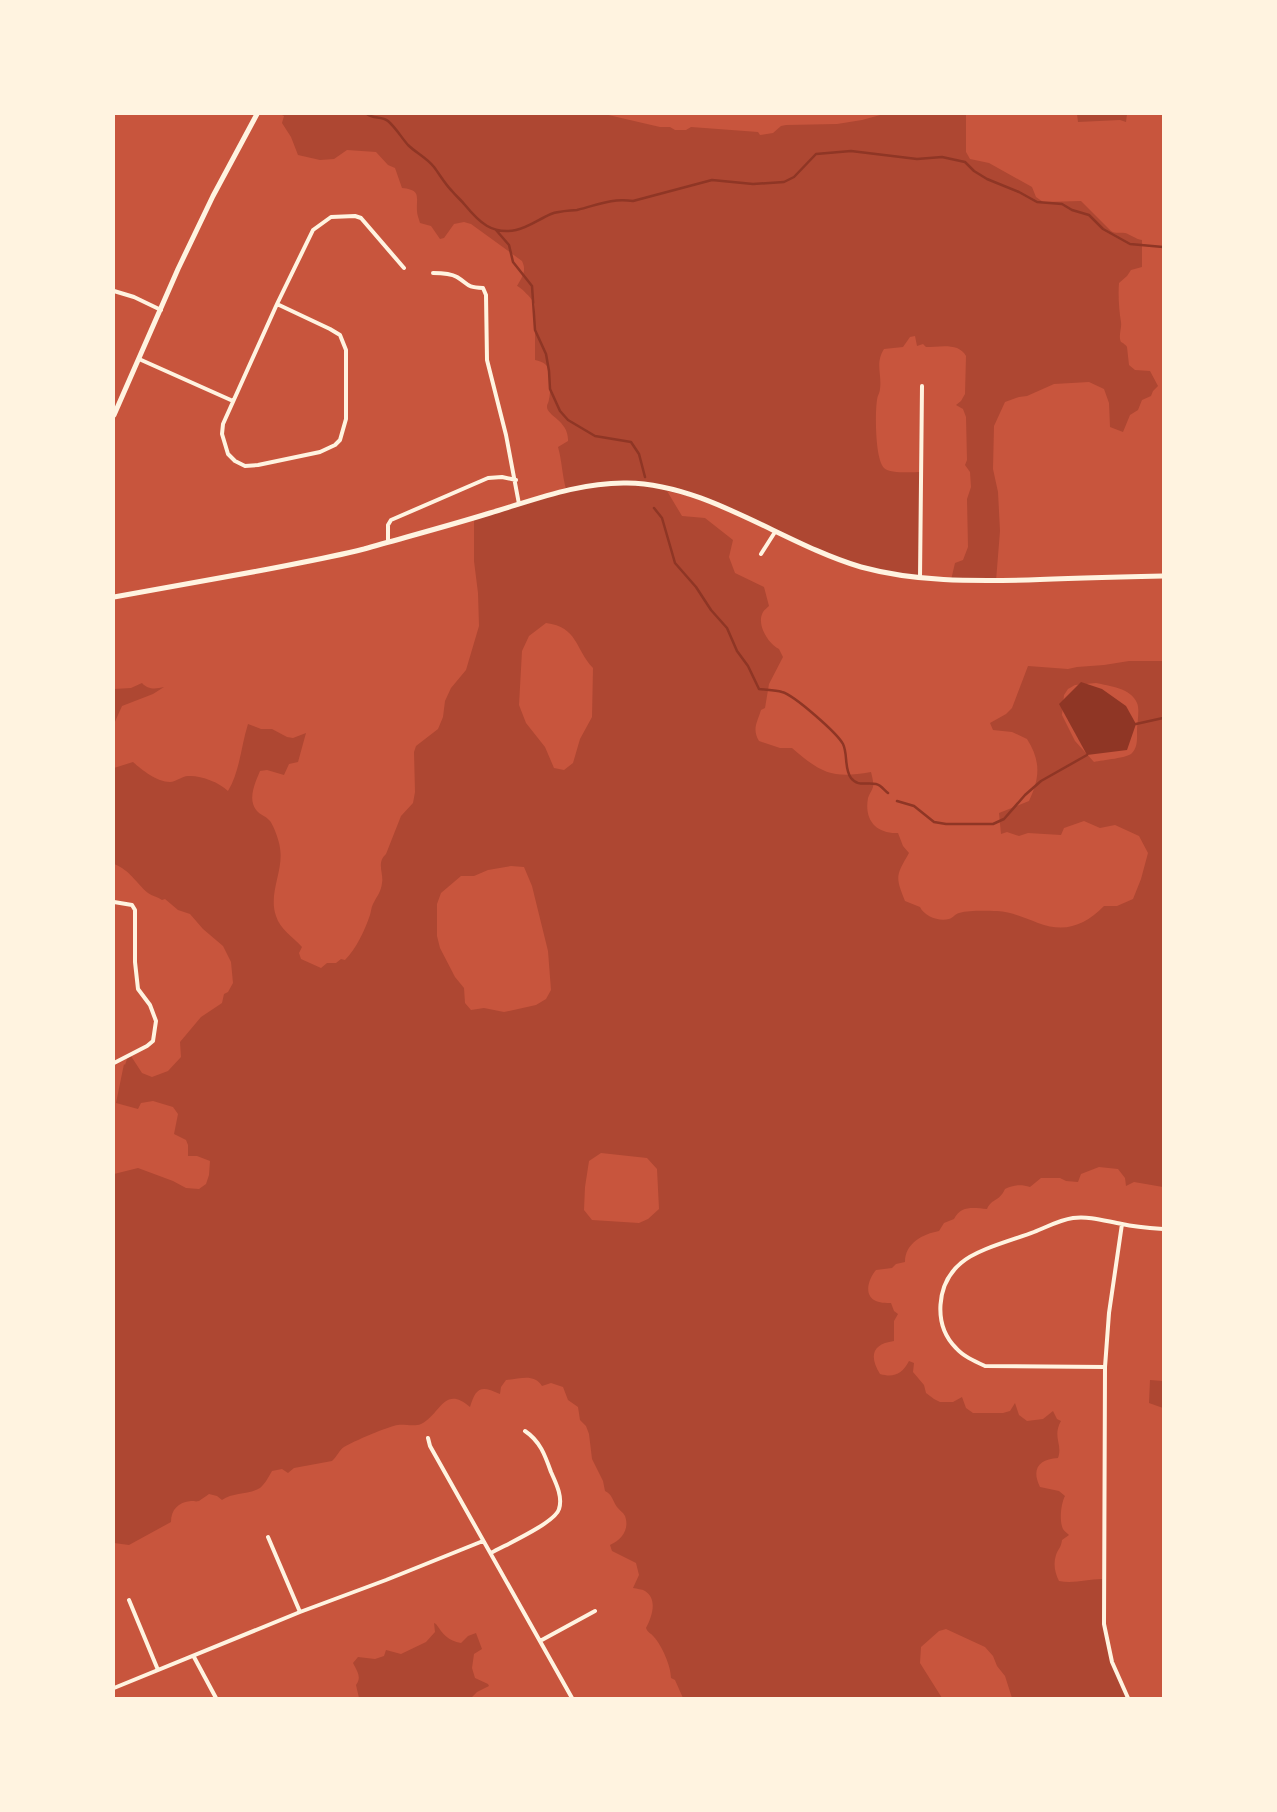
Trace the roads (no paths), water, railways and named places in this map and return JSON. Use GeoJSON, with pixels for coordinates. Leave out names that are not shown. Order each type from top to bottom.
{"type":"FeatureCollection","features":[{"type":"Feature","properties":{"kind":"main road"},"geometry":{"type":"LineString","coordinates":[[114,415],[213,196],[257,114]]}},
{"type":"Feature","properties":{"kind":"main road"},"geometry":{"type":"LineString","coordinates":[[114,597],[306,562],[388,542],[562,491],[617,483],[638,484],[678,491],[709,502],[817,551],[888,573],[955,581],[1163,576]]}},
{"type":"Feature","properties":{"kind":"street"},"geometry":{"type":"LineString","coordinates":[[277,304],[340,335],[346,350],[346,419],[340,440],[335,445],[320,452],[258,465],[239,464],[228,454],[222,434],[223,424],[277,304],[313,230],[331,217],[355,216],[361,218],[404,268]]}},
{"type":"Feature","properties":{"kind":"street"},"geometry":{"type":"LineString","coordinates":[[433,273],[457,277],[470,287],[483,288],[486,295],[487,360],[516,480],[519,504]]}},
{"type":"Feature","properties":{"kind":"street"},"geometry":{"type":"LineString","coordinates":[[114,291],[134,297],[161,310]]}},
{"type":"Feature","properties":{"kind":"street"},"geometry":{"type":"LineString","coordinates":[[139,359],[233,401]]}},
{"type":"Feature","properties":{"kind":"street"},"geometry":{"type":"LineString","coordinates":[[920,578],[922,386]]}},
{"type":"Feature","properties":{"kind":"street"},"geometry":{"type":"LineString","coordinates":[[388,542],[388,525],[391,520],[488,478],[502,477],[516,480]]}},
{"type":"Feature","properties":{"kind":"street"},"geometry":{"type":"LineString","coordinates":[[761,554],[775,532]]}},
{"type":"Feature","properties":{"kind":"street"},"geometry":{"type":"LineString","coordinates":[[114,902],[132,906],[135,910],[135,962],[138,989],[150,1005],[156,1021],[153,1041],[147,1046],[114,1062]]}},
{"type":"Feature","properties":{"kind":"street"},"geometry":{"type":"LineString","coordinates":[[1105,1367],[984,1366],[970,1359],[956,1349],[947,1337],[941,1322],[940,1309],[946,1281],[952,1271],[970,1256],[1060,1220],[1083,1217],[1163,1229]]}},
{"type":"Feature","properties":{"kind":"street"},"geometry":{"type":"LineString","coordinates":[[1122,1224],[1110,1304],[1105,1367],[1104,1624],[1112,1662],[1128,1698]]}},
{"type":"Feature","properties":{"kind":"street"},"geometry":{"type":"LineString","coordinates":[[491,1553],[553,1519],[559,1511],[559,1492],[542,1448],[534,1437],[525,1431]]}},
{"type":"Feature","properties":{"kind":"street"},"geometry":{"type":"LineString","coordinates":[[428,1438],[430,1446],[572,1698]]}},
{"type":"Feature","properties":{"kind":"street"},"geometry":{"type":"LineString","coordinates":[[268,1537],[300,1612]]}},
{"type":"Feature","properties":{"kind":"street"},"geometry":{"type":"LineString","coordinates":[[114,1688],[300,1612],[483,1541]]}},
{"type":"Feature","properties":{"kind":"street"},"geometry":{"type":"LineString","coordinates":[[129,1600],[158,1670]]}},
{"type":"Feature","properties":{"kind":"street"},"geometry":{"type":"LineString","coordinates":[[540,1641],[595,1611]]}},
{"type":"Feature","properties":{"kind":"street"},"geometry":{"type":"LineString","coordinates":[[194,1656],[216,1698]]}},
{"type":"Feature","properties":{"kind":"waterway"},"geometry":{"type":"LineString","coordinates":[[367,114],[388,121],[408,145],[434,167],[449,188],[481,222],[500,231],[521,229],[557,212],[577,210],[604,202],[633,201],[712,180],[753,184],[784,182],[794,177],[816,154],[851,151],[917,159],[942,157],[965,162],[974,171],[987,179],[1019,192],[1037,202],[1062,204],[1072,210],[1089,215],[1103,229],[1130,244],[1163,247]]}},
{"type":"Feature","properties":{"kind":"waterway"},"geometry":{"type":"LineString","coordinates":[[496,230],[509,245],[513,262],[532,286],[535,330],[546,354],[550,389],[560,411],[568,420],[595,436],[631,442],[639,454],[645,477]]}},
{"type":"Feature","properties":{"kind":"waterway"},"geometry":{"type":"LineString","coordinates":[[654,508],[662,518],[675,563],[727,628],[737,651],[748,666],[759,689],[782,692],[815,715],[843,744],[851,778],[859,783],[881,786],[888,793]]}},
{"type":"Feature","properties":{"kind":"waterway"},"geometry":{"type":"LineString","coordinates":[[1136,724],[1163,718]]}},
{"type":"Feature","properties":{"kind":"waterway"},"geometry":{"type":"LineString","coordinates":[[897,801],[914,806],[934,822],[946,824],[993,824],[1004,819],[1025,795],[1041,781],[1087,755]]}}]}
